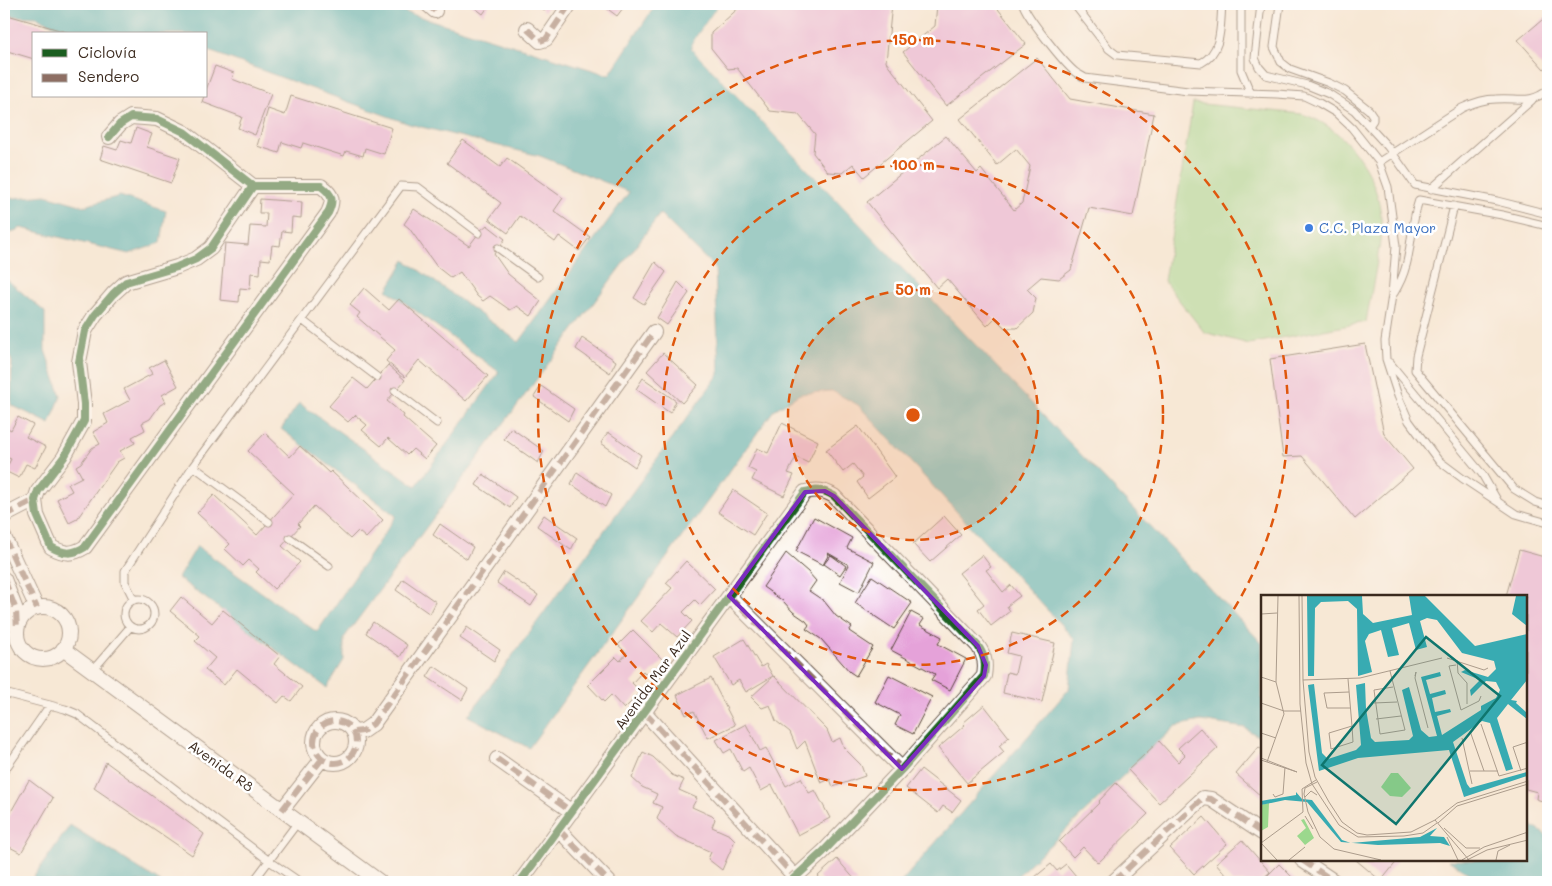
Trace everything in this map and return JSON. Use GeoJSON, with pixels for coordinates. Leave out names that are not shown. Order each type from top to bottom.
{"type":"FeatureCollection","features":[{"type":"Feature","properties":{"kind":"street"},"geometry":{"type":"LineString","coordinates":[[527,29],[540,41],[546,39],[570,4]]}},
{"type":"Feature","properties":{"kind":"street"},"geometry":{"type":"LineString","coordinates":[[109,137],[120,124],[131,117],[157,119],[184,132],[253,186],[321,186],[329,192],[332,203],[328,213],[85,547],[75,553],[63,553],[51,547],[37,515],[35,500],[38,491],[64,457],[84,421],[79,362],[85,331],[95,315],[126,282],[177,267],[196,259],[210,248],[253,186]]}},
{"type":"Feature","properties":{"kind":"street"},"geometry":{"type":"LineString","coordinates":[[354,732],[363,731],[373,724],[654,332]]}},
{"type":"Feature","properties":{"kind":"street","name":"Avenida Mar Azul"},"geometry":{"type":"LineString","coordinates":[[520,882],[646,713],[805,492],[825,491],[834,496],[983,653],[986,665],[984,676],[902,769]]}},
{"type":"Feature","properties":{"kind":"street"},"geometry":{"type":"LineString","coordinates":[[4,516],[35,500]]}},
{"type":"Feature","properties":{"kind":"street"},"geometry":{"type":"LineString","coordinates":[[4,537],[37,608]]}},
{"type":"Feature","properties":{"kind":"street"},"geometry":{"type":"LineString","coordinates":[[4,579],[16,610],[17,630],[18,640],[22,648],[29,655],[47,659],[56,656],[63,650],[69,635],[65,620],[53,610],[37,608],[24,616],[17,630]]}},
{"type":"Feature","properties":{"kind":"street"},"geometry":{"type":"LineString","coordinates":[[646,713],[793,880],[823,852],[902,769],[729,596]]}},
{"type":"Feature","properties":{"kind":"street","name":"Avenida R8"},"geometry":{"type":"LineString","coordinates":[[63,650],[380,882]]}},
{"type":"Feature","properties":{"kind":"street"},"geometry":{"type":"LineString","coordinates":[[337,721],[347,724],[354,732],[357,742],[355,751],[349,759],[340,763],[330,763],[322,759],[316,750],[314,740],[318,730],[327,723],[337,721]]}},
{"type":"Feature","properties":{"kind":"street"},"geometry":{"type":"LineString","coordinates":[[282,810],[322,759]]}},
{"type":"Feature","properties":{"kind":"street"},"geometry":{"type":"LineString","coordinates":[[497,759],[572,812]]}},
{"type":"Feature","properties":{"kind":"street"},"geometry":{"type":"LineString","coordinates":[[1113,882],[1202,798],[1211,799],[1261,832]]}},
{"type":"Feature","properties":{"kind":"street"},"geometry":{"type":"LineString","coordinates":[[559,830],[609,882]]}},
{"type":"Feature","properties":{"kind":"street"},"geometry":{"type":"LineString","coordinates":[[1304,861],[1335,882]]}},
{"type":"Feature","properties":{"kind":"lane"},"geometry":{"type":"LineString","coordinates":[[1023,4],[1028,16],[1068,65],[1085,78],[1188,91],[1304,96],[1336,113],[1352,128],[1379,162],[1388,187],[1396,246],[1392,295],[1385,341],[1386,359],[1409,422],[1438,460],[1516,514],[1548,523]]}},
{"type":"Feature","properties":{"kind":"lane"},"geometry":{"type":"LineString","coordinates":[[1074,4],[1109,50],[1117,55],[1201,63],[1208,60],[1216,50],[1222,4]]}},
{"type":"Feature","properties":{"kind":"lane"},"geometry":{"type":"LineString","coordinates":[[1241,4],[1241,70],[1250,94]]}},
{"type":"Feature","properties":{"kind":"lane"},"geometry":{"type":"LineString","coordinates":[[1261,4],[1256,58],[1259,67],[1266,75],[1306,85],[1329,94],[1354,110],[1392,154],[1413,184],[1497,201],[1548,214]]}},
{"type":"Feature","properties":{"kind":"lane"},"geometry":{"type":"LineString","coordinates":[[1280,4],[1274,47],[1281,62],[1290,69],[1329,83],[1358,100],[1372,113],[1373,120],[1369,126]]}},
{"type":"Feature","properties":{"kind":"lane"},"geometry":{"type":"LineString","coordinates":[[1431,189],[1534,98],[1548,90]]}},
{"type":"Feature","properties":{"kind":"lane"},"geometry":{"type":"LineString","coordinates":[[1379,162],[1472,104],[1494,99],[1507,98],[1517,100],[1534,98]]}},
{"type":"Feature","properties":{"kind":"lane"},"geometry":{"type":"LineString","coordinates":[[134,600],[125,582],[125,571],[193,466],[401,186],[418,187],[479,233]]}},
{"type":"Feature","properties":{"kind":"lane"},"geometry":{"type":"LineString","coordinates":[[1392,295],[1401,282],[1407,266],[1419,200],[1548,226]]}},
{"type":"Feature","properties":{"kind":"lane"},"geometry":{"type":"LineString","coordinates":[[1454,206],[1416,356],[1415,370],[1514,489],[1535,502],[1548,506]]}},
{"type":"Feature","properties":{"kind":"lane"},"geometry":{"type":"LineString","coordinates":[[498,248],[538,277]]}},
{"type":"Feature","properties":{"kind":"lane"},"geometry":{"type":"LineString","coordinates":[[302,320],[377,377]]}},
{"type":"Feature","properties":{"kind":"lane"},"geometry":{"type":"LineString","coordinates":[[1386,359],[1482,474],[1498,502]]}},
{"type":"Feature","properties":{"kind":"lane"},"geometry":{"type":"LineString","coordinates":[[395,391],[437,423]]}},
{"type":"Feature","properties":{"kind":"lane"},"geometry":{"type":"LineString","coordinates":[[193,466],[269,522]]}},
{"type":"Feature","properties":{"kind":"lane"},"geometry":{"type":"LineString","coordinates":[[290,538],[329,566]]}},
{"type":"Feature","properties":{"kind":"lane"},"geometry":{"type":"LineString","coordinates":[[134,600],[142,600],[150,604],[154,611],[153,620],[147,627],[139,629],[130,627],[126,622],[124,616],[125,609],[134,600]]}},
{"type":"Feature","properties":{"kind":"lane"},"geometry":{"type":"LineString","coordinates":[[92,671],[130,627]]}},
{"type":"Feature","properties":{"kind":"lane"},"geometry":{"type":"LineString","coordinates":[[4,693],[77,714],[268,860],[300,882]]}},
{"type":"Feature","properties":{"kind":"lane"},"geometry":{"type":"LineString","coordinates":[[4,771],[50,705]]}},
{"type":"Feature","properties":{"kind":"lane"},"geometry":{"type":"LineString","coordinates":[[253,882],[298,822]]}},
{"type":"Feature","properties":{"kind":"highlighted area"},"geometry":{"type":"Polygon","coordinates":[[[825,491],[834,496],[978,646],[986,665],[984,676],[902,769],[729,596],[805,492],[825,491]]]}},
{"type":"Feature","properties":{"kind":"green space"},"geometry":{"type":"Polygon","coordinates":[[[1193,103],[1302,114],[1319,121],[1335,131],[1361,160],[1377,195],[1381,213],[1380,243],[1366,322],[1249,344],[1204,332],[1164,281],[1193,103]]]}},
{"type":"Feature","properties":{"kind":"water"},"geometry":{"type":"Polygon","coordinates":[[[4,4],[379,4],[609,75],[656,4],[719,4],[692,43],[692,49],[1261,642],[1261,738],[1245,728],[1201,721],[1176,726],[1011,882],[901,882],[1069,689],[1074,639],[858,405],[832,391],[800,394],[774,410],[529,748],[468,716],[719,374],[715,268],[660,214],[344,638],[344,660],[327,688],[178,578],[197,546],[317,632],[396,516],[281,429],[299,403],[416,486],[499,372],[387,290],[405,260],[519,342],[629,192],[540,156],[409,124],[208,51],[208,32],[68,32],[37,17],[4,16],[4,4]]]}},
{"type":"Feature","properties":{"kind":"water"},"geometry":{"type":"Polygon","coordinates":[[[46,195],[84,206],[120,196],[166,211],[161,243],[129,254],[21,228],[4,236],[4,199],[46,195]]]}},
{"type":"Feature","properties":{"kind":"water"},"geometry":{"type":"Polygon","coordinates":[[[4,277],[45,312],[45,350],[61,396],[50,424],[11,405],[12,362],[4,343],[4,277]]]}},
{"type":"Feature","properties":{"kind":"water"},"geometry":{"type":"Polygon","coordinates":[[[1527,823],[1548,836],[1548,882],[1477,882],[1477,878],[1450,861],[1527,861],[1527,823]]]}},
{"type":"Feature","properties":{"kind":"water"},"geometry":{"type":"Polygon","coordinates":[[[70,825],[161,882],[30,882],[70,825]]]}},
{"type":"Feature","properties":{"kind":"pier"},"geometry":{"type":"Polygon","coordinates":[[[719,4],[721,5],[694,44],[694,47],[1088,457],[1086,459],[692,49],[692,43],[719,4]]]}},
{"type":"Feature","properties":{"kind":"building"},"geometry":{"type":"Polygon","coordinates":[[[470,4],[490,4],[483,14],[470,4]]]}},
{"type":"Feature","properties":{"kind":"building"},"geometry":{"type":"Polygon","coordinates":[[[537,4],[551,4],[544,11],[537,4]]]}},
{"type":"Feature","properties":{"kind":"building"},"geometry":{"type":"Polygon","coordinates":[[[601,4],[626,4],[617,16],[601,4]]]}},
{"type":"Feature","properties":{"kind":"building"},"geometry":{"type":"Polygon","coordinates":[[[743,4],[892,4],[886,62],[932,121],[864,177],[853,164],[842,173],[828,172],[813,153],[815,134],[798,114],[770,111],[737,68],[728,69],[711,48],[711,33],[743,4]]]}},
{"type":"Feature","properties":{"kind":"building"},"geometry":{"type":"Polygon","coordinates":[[[937,4],[994,4],[1026,44],[946,106],[903,52],[935,26],[937,4]]]}},
{"type":"Feature","properties":{"kind":"building"},"geometry":{"type":"Polygon","coordinates":[[[4,14],[67,32],[32,32],[32,58],[4,50],[4,14]]]}},
{"type":"Feature","properties":{"kind":"building"},"geometry":{"type":"Polygon","coordinates":[[[1548,15],[1548,66],[1544,69],[1518,40],[1548,15]]]}},
{"type":"Feature","properties":{"kind":"building"},"geometry":{"type":"Polygon","coordinates":[[[1037,58],[1070,99],[1154,114],[1133,216],[1089,208],[1071,270],[1059,279],[1041,277],[1027,289],[1036,298],[1033,313],[1017,328],[1005,328],[995,318],[987,326],[947,279],[937,288],[867,202],[946,136],[977,173],[981,169],[1014,210],[1022,203],[1030,166],[1016,149],[997,165],[960,119],[1037,58]]]}},
{"type":"Feature","properties":{"kind":"building"},"geometry":{"type":"Polygon","coordinates":[[[215,66],[234,73],[232,79],[271,94],[255,135],[238,128],[242,117],[202,102],[203,98],[208,98],[208,85],[215,66]]]}},
{"type":"Feature","properties":{"kind":"building"},"geometry":{"type":"Polygon","coordinates":[[[291,96],[392,128],[384,154],[365,148],[363,156],[346,151],[344,156],[303,143],[301,148],[282,142],[279,153],[257,146],[268,109],[285,115],[291,96]]]}},
{"type":"Feature","properties":{"kind":"building"},"geometry":{"type":"Polygon","coordinates":[[[136,128],[152,134],[147,147],[180,158],[171,183],[100,159],[104,146],[117,150],[121,140],[131,143],[136,128]]]}},
{"type":"Feature","properties":{"kind":"building"},"geometry":{"type":"Polygon","coordinates":[[[463,140],[500,167],[507,158],[563,198],[554,211],[590,237],[579,251],[559,236],[555,242],[520,216],[508,233],[489,219],[501,203],[447,163],[463,140]]]}},
{"type":"Feature","properties":{"kind":"building"},"geometry":{"type":"Polygon","coordinates":[[[260,199],[302,202],[301,218],[292,217],[291,232],[282,231],[280,246],[272,245],[270,260],[261,259],[260,274],[251,273],[250,289],[240,288],[239,302],[220,300],[225,243],[248,245],[250,226],[266,227],[267,213],[259,213],[260,199]]]}},
{"type":"Feature","properties":{"kind":"building"},"geometry":{"type":"Polygon","coordinates":[[[414,209],[469,246],[487,225],[505,239],[494,254],[508,274],[541,301],[531,316],[517,306],[510,310],[490,296],[483,301],[477,296],[460,272],[451,278],[437,267],[409,228],[404,224],[414,209]]]}},
{"type":"Feature","properties":{"kind":"building"},"geometry":{"type":"Polygon","coordinates":[[[655,262],[666,272],[644,304],[634,298],[655,262]]]}},
{"type":"Feature","properties":{"kind":"building"},"geometry":{"type":"Polygon","coordinates":[[[678,282],[689,293],[667,325],[657,318],[678,282]]]}},
{"type":"Feature","properties":{"kind":"building"},"geometry":{"type":"Polygon","coordinates":[[[364,288],[389,310],[399,299],[488,376],[466,401],[419,360],[405,377],[386,361],[395,350],[357,317],[360,313],[350,305],[364,288]]]}},
{"type":"Feature","properties":{"kind":"building"},"geometry":{"type":"Polygon","coordinates":[[[582,338],[616,361],[610,373],[576,349],[582,338]]]}},
{"type":"Feature","properties":{"kind":"building"},"geometry":{"type":"Polygon","coordinates":[[[1365,344],[1384,434],[1413,469],[1355,519],[1302,456],[1283,457],[1270,359],[1365,344]]]}},
{"type":"Feature","properties":{"kind":"building"},"geometry":{"type":"Polygon","coordinates":[[[663,353],[698,385],[682,403],[647,371],[663,353]]]}},
{"type":"Feature","properties":{"kind":"building"},"geometry":{"type":"Polygon","coordinates":[[[164,360],[178,386],[162,395],[166,402],[160,405],[150,419],[142,423],[145,430],[132,437],[135,443],[120,451],[124,458],[117,462],[77,519],[69,523],[57,499],[72,491],[68,484],[82,477],[76,466],[81,463],[92,448],[100,444],[93,432],[108,423],[104,414],[130,400],[124,389],[152,374],[149,368],[164,360]]]}},
{"type":"Feature","properties":{"kind":"building"},"geometry":{"type":"Polygon","coordinates":[[[388,365],[405,380],[387,401],[436,446],[425,459],[413,449],[407,455],[388,438],[381,446],[362,430],[367,425],[355,415],[348,422],[329,406],[353,378],[367,389],[388,365]]]}},
{"type":"Feature","properties":{"kind":"building"},"geometry":{"type":"Polygon","coordinates":[[[643,378],[676,401],[670,413],[636,389],[643,378]]]}},
{"type":"Feature","properties":{"kind":"building"},"geometry":{"type":"Polygon","coordinates":[[[541,386],[574,409],[568,421],[534,397],[541,386]]]}},
{"type":"Feature","properties":{"kind":"building"},"geometry":{"type":"Polygon","coordinates":[[[18,417],[33,425],[26,437],[46,447],[35,468],[26,464],[19,478],[5,471],[11,459],[4,456],[4,426],[11,430],[18,417]]]}},
{"type":"Feature","properties":{"kind":"building"},"geometry":{"type":"Polygon","coordinates":[[[782,423],[818,441],[808,463],[796,457],[788,473],[794,475],[784,496],[752,480],[756,472],[748,468],[757,448],[768,453],[782,423]]]}},
{"type":"Feature","properties":{"kind":"building"},"geometry":{"type":"Polygon","coordinates":[[[858,426],[895,477],[868,498],[857,482],[863,477],[853,464],[843,472],[826,450],[858,426]]]}},
{"type":"Feature","properties":{"kind":"building"},"geometry":{"type":"Polygon","coordinates":[[[511,428],[544,451],[538,463],[504,439],[511,428]]]}},
{"type":"Feature","properties":{"kind":"building"},"geometry":{"type":"Polygon","coordinates":[[[608,432],[641,455],[635,467],[601,443],[608,432]]]}},
{"type":"Feature","properties":{"kind":"building"},"geometry":{"type":"Polygon","coordinates":[[[265,433],[290,457],[300,446],[329,473],[331,471],[383,520],[366,538],[358,531],[350,539],[314,506],[298,524],[300,526],[282,546],[300,562],[274,589],[256,572],[259,569],[249,560],[243,566],[225,549],[230,544],[197,513],[214,495],[257,535],[294,494],[248,451],[265,433]]]}},
{"type":"Feature","properties":{"kind":"building"},"geometry":{"type":"Polygon","coordinates":[[[577,472],[611,495],[605,507],[571,484],[577,472]]]}},
{"type":"Feature","properties":{"kind":"building"},"geometry":{"type":"Polygon","coordinates":[[[483,474],[516,497],[510,508],[476,485],[483,474]]]}},
{"type":"Feature","properties":{"kind":"building"},"geometry":{"type":"Polygon","coordinates":[[[733,490],[767,513],[753,535],[718,512],[733,490]]]}},
{"type":"Feature","properties":{"kind":"building"},"geometry":{"type":"Polygon","coordinates":[[[544,515],[577,538],[571,550],[537,526],[544,515]]]}},
{"type":"Feature","properties":{"kind":"building"},"geometry":{"type":"Polygon","coordinates":[[[944,516],[961,535],[930,562],[913,544],[944,516]]]}},
{"type":"Feature","properties":{"kind":"building"},"geometry":{"type":"Polygon","coordinates":[[[814,517],[852,538],[847,548],[874,562],[859,592],[840,582],[849,565],[828,553],[823,565],[796,551],[814,517]]]}},
{"type":"Feature","properties":{"kind":"building"},"geometry":{"type":"Polygon","coordinates":[[[440,524],[473,547],[467,559],[433,535],[440,524]]]}},
{"type":"Feature","properties":{"kind":"building"},"geometry":{"type":"Polygon","coordinates":[[[1519,550],[1548,558],[1548,803],[1536,799],[1537,792],[1527,789],[1527,595],[1506,595],[1519,550]]]}},
{"type":"Feature","properties":{"kind":"building"},"geometry":{"type":"Polygon","coordinates":[[[786,553],[816,581],[809,591],[824,601],[836,616],[852,627],[849,631],[873,647],[856,676],[850,672],[821,639],[806,629],[809,625],[806,621],[763,587],[786,553]]]}},
{"type":"Feature","properties":{"kind":"building"},"geometry":{"type":"Polygon","coordinates":[[[831,555],[846,566],[840,575],[824,564],[831,555]]]}},
{"type":"Feature","properties":{"kind":"building"},"geometry":{"type":"Polygon","coordinates":[[[982,555],[991,567],[986,570],[1003,592],[1011,585],[1020,596],[1007,606],[1010,611],[991,626],[978,609],[984,604],[959,573],[982,555]]]}},
{"type":"Feature","properties":{"kind":"building"},"geometry":{"type":"Polygon","coordinates":[[[686,561],[715,589],[700,605],[695,600],[683,612],[692,621],[677,637],[661,623],[653,632],[641,621],[672,588],[666,583],[686,561]]]}},
{"type":"Feature","properties":{"kind":"building"},"geometry":{"type":"Polygon","coordinates":[[[504,572],[538,595],[531,606],[497,583],[504,572]]]}},
{"type":"Feature","properties":{"kind":"building"},"geometry":{"type":"Polygon","coordinates":[[[872,576],[912,603],[894,629],[855,603],[872,576]]]}},
{"type":"Feature","properties":{"kind":"building"},"geometry":{"type":"Polygon","coordinates":[[[403,579],[436,602],[430,614],[396,590],[403,579]]]}},
{"type":"Feature","properties":{"kind":"building"},"geometry":{"type":"Polygon","coordinates":[[[181,597],[212,623],[223,610],[280,656],[274,664],[302,687],[291,701],[284,696],[278,703],[237,669],[224,685],[205,670],[215,658],[195,641],[200,636],[170,611],[181,597]]]}},
{"type":"Feature","properties":{"kind":"building"},"geometry":{"type":"Polygon","coordinates":[[[911,612],[924,619],[920,625],[942,637],[938,644],[966,659],[950,690],[931,680],[935,674],[891,650],[911,612]]]}},
{"type":"Feature","properties":{"kind":"building"},"geometry":{"type":"Polygon","coordinates":[[[373,622],[407,645],[400,657],[366,633],[373,622]]]}},
{"type":"Feature","properties":{"kind":"building"},"geometry":{"type":"Polygon","coordinates":[[[467,627],[500,650],[494,661],[460,638],[467,627]]]}},
{"type":"Feature","properties":{"kind":"building"},"geometry":{"type":"Polygon","coordinates":[[[633,630],[664,661],[648,676],[643,671],[632,683],[641,692],[624,709],[611,695],[604,702],[588,685],[616,657],[620,661],[627,653],[618,645],[633,630]]]}},
{"type":"Feature","properties":{"kind":"building"},"geometry":{"type":"Polygon","coordinates":[[[1012,633],[1055,643],[1042,702],[1003,693],[1007,672],[1015,674],[1019,656],[1007,653],[1012,633]]]}},
{"type":"Feature","properties":{"kind":"building"},"geometry":{"type":"Polygon","coordinates":[[[744,639],[761,667],[766,664],[773,676],[746,692],[739,680],[731,685],[714,657],[744,639]]]}},
{"type":"Feature","properties":{"kind":"building"},"geometry":{"type":"Polygon","coordinates":[[[434,666],[468,689],[462,700],[427,677],[434,666]]]}},
{"type":"Feature","properties":{"kind":"building"},"geometry":{"type":"Polygon","coordinates":[[[889,675],[932,697],[913,734],[895,725],[900,715],[875,702],[889,675]]]}},
{"type":"Feature","properties":{"kind":"building"},"geometry":{"type":"Polygon","coordinates":[[[774,676],[827,730],[832,742],[840,738],[844,748],[861,765],[865,776],[833,787],[830,779],[821,783],[805,741],[797,749],[790,732],[776,721],[770,705],[762,708],[751,697],[774,676]]]}},
{"type":"Feature","properties":{"kind":"building"},"geometry":{"type":"Polygon","coordinates":[[[711,678],[735,725],[708,738],[694,711],[686,715],[677,695],[711,678]]]}},
{"type":"Feature","properties":{"kind":"building"},"geometry":{"type":"Polygon","coordinates":[[[984,705],[1009,737],[999,746],[1004,752],[967,783],[938,748],[965,725],[963,723],[984,705]]]}},
{"type":"Feature","properties":{"kind":"building"},"geometry":{"type":"Polygon","coordinates":[[[746,724],[760,751],[766,748],[786,786],[801,778],[809,793],[815,790],[830,818],[798,835],[772,785],[761,791],[749,768],[743,772],[731,749],[724,753],[716,740],[746,724]]]}},
{"type":"Feature","properties":{"kind":"building"},"geometry":{"type":"Polygon","coordinates":[[[1200,728],[1218,748],[1159,803],[1128,770],[1159,741],[1178,762],[1185,755],[1178,748],[1200,728]]]}},
{"type":"Feature","properties":{"kind":"building"},"geometry":{"type":"Polygon","coordinates":[[[1259,747],[1261,748],[1261,796],[1236,774],[1259,747]]]}},
{"type":"Feature","properties":{"kind":"building"},"geometry":{"type":"Polygon","coordinates":[[[643,752],[653,757],[672,775],[684,780],[679,790],[697,798],[692,807],[712,816],[715,819],[712,827],[730,835],[735,840],[722,870],[708,859],[711,852],[676,836],[657,819],[662,807],[653,803],[657,794],[642,787],[632,778],[643,752]]]}},
{"type":"Feature","properties":{"kind":"building"},"geometry":{"type":"Polygon","coordinates":[[[106,762],[204,834],[192,855],[94,788],[106,762]]]}},
{"type":"Feature","properties":{"kind":"building"},"geometry":{"type":"Polygon","coordinates":[[[921,769],[961,800],[952,812],[943,806],[938,813],[906,788],[921,769]]]}},
{"type":"Feature","properties":{"kind":"building"},"geometry":{"type":"Polygon","coordinates":[[[29,780],[53,798],[21,853],[4,844],[4,824],[29,780]]]}},
{"type":"Feature","properties":{"kind":"building"},"geometry":{"type":"Polygon","coordinates":[[[1116,783],[1148,814],[1098,863],[1083,847],[1073,857],[1059,842],[1100,802],[1116,783]]]}},
{"type":"Feature","properties":{"kind":"building"},"geometry":{"type":"Polygon","coordinates":[[[1204,817],[1227,844],[1194,874],[1170,848],[1204,817]]]}},
{"type":"Feature","properties":{"kind":"building"},"geometry":{"type":"Polygon","coordinates":[[[1242,840],[1270,872],[1259,882],[1232,882],[1216,863],[1242,840]]]}},
{"type":"Feature","properties":{"kind":"building"},"geometry":{"type":"Polygon","coordinates":[[[837,859],[857,882],[823,882],[818,876],[837,859]]]}},
{"type":"Feature","properties":{"kind":"building"},"geometry":{"type":"Polygon","coordinates":[[[1357,861],[1397,861],[1381,881],[1357,861]]]}},
{"type":"Feature","properties":{"kind":"building"},"geometry":{"type":"Polygon","coordinates":[[[1051,864],[1057,871],[1066,864],[1081,882],[1029,882],[1051,864]]]}},
{"type":"Feature","properties":{"kind":"building"},"geometry":{"type":"Polygon","coordinates":[[[1279,864],[1297,882],[1261,882],[1279,864]]]}},
{"type":"Feature","properties":{"kind":"marked path"},"geometry":{"type":"LineString","coordinates":[[427,4],[435,11]]}},
{"type":"Feature","properties":{"kind":"marked path"},"geometry":{"type":"LineString","coordinates":[[527,29],[540,41],[546,39],[570,4]]}},
{"type":"Feature","properties":{"kind":"marked path"},"geometry":{"type":"LineString","coordinates":[[354,732],[363,731],[373,724],[654,332]]}},
{"type":"Feature","properties":{"kind":"marked path"},"geometry":{"type":"LineString","coordinates":[[4,516],[35,500]]}},
{"type":"Feature","properties":{"kind":"marked path"},"geometry":{"type":"LineString","coordinates":[[4,537],[37,608]]}},
{"type":"Feature","properties":{"kind":"marked path"},"geometry":{"type":"LineString","coordinates":[[4,579],[16,610],[17,630]]}},
{"type":"Feature","properties":{"kind":"marked path"},"geometry":{"type":"LineString","coordinates":[[729,596],[902,769]]}},
{"type":"Feature","properties":{"kind":"marked path"},"geometry":{"type":"LineString","coordinates":[[645,713],[796,878]]}},
{"type":"Feature","properties":{"kind":"marked path"},"geometry":{"type":"LineString","coordinates":[[335,721],[350,727],[356,742],[350,757],[335,763],[320,757],[314,742],[320,727],[335,721]]}},
{"type":"Feature","properties":{"kind":"marked path"},"geometry":{"type":"LineString","coordinates":[[282,810],[322,759]]}},
{"type":"Feature","properties":{"kind":"marked path"},"geometry":{"type":"LineString","coordinates":[[497,759],[572,812]]}},
{"type":"Feature","properties":{"kind":"marked path"},"geometry":{"type":"LineString","coordinates":[[1113,882],[1203,798],[1211,799],[1261,832]]}},
{"type":"Feature","properties":{"kind":"marked path"},"geometry":{"type":"LineString","coordinates":[[559,830],[609,882]]}},
{"type":"Feature","properties":{"kind":"marked path"},"geometry":{"type":"LineString","coordinates":[[1304,861],[1335,882]]}},
{"type":"Feature","properties":{"kind":"cycle path"},"geometry":{"type":"LineString","coordinates":[[109,137],[120,124],[131,117],[157,119],[184,132],[253,186],[321,186],[328,192],[332,201],[328,213],[85,547],[68,553],[60,551],[51,547],[37,515],[35,500],[38,491],[64,457],[84,421],[79,362],[85,331],[95,315],[126,282],[177,267],[196,259],[211,248],[253,186]]}},
{"type":"Feature","properties":{"kind":"cycle path"},"geometry":{"type":"LineString","coordinates":[[520,882],[805,492],[817,490],[834,496],[978,646],[984,657],[985,668],[984,676],[902,769],[823,852],[790,882]]}},
{"type":"Feature","properties":{"kind":"place","name":"C.C. Plaza Mayor"},"geometry":{"type":"Point","coordinates":[1309,228]}}]}
